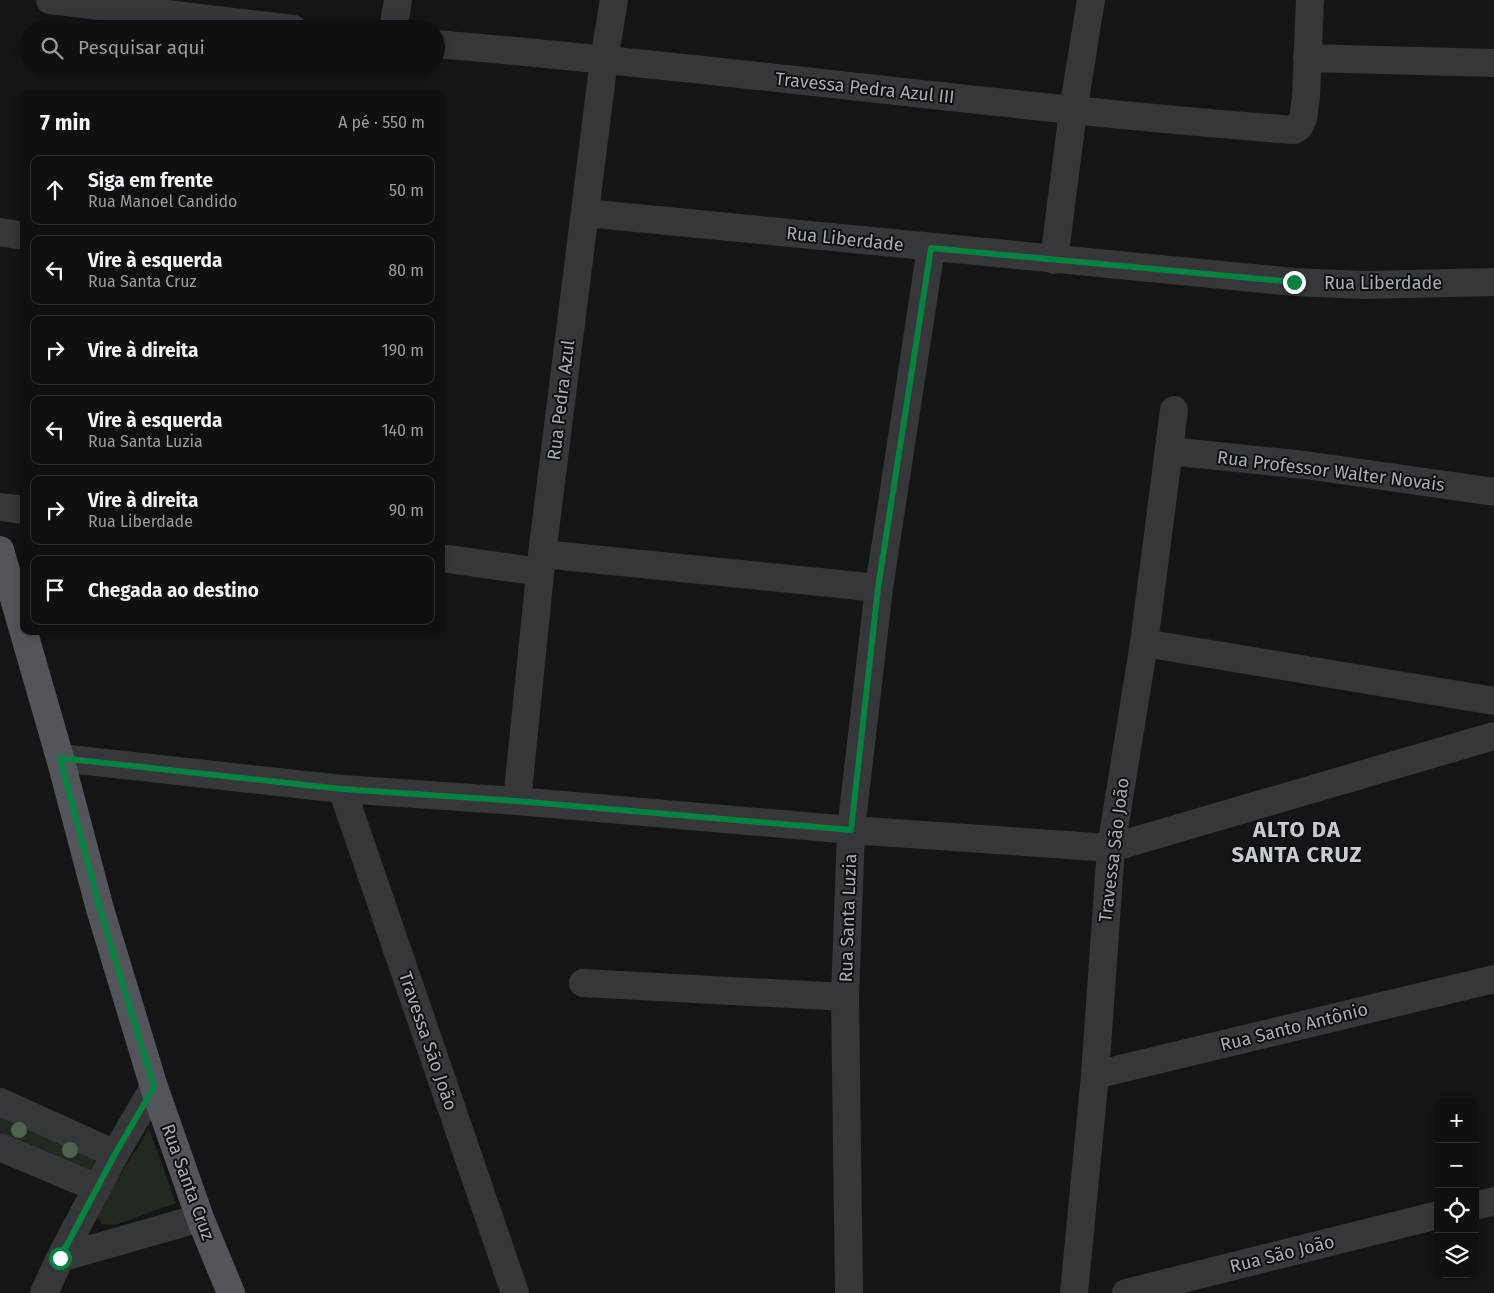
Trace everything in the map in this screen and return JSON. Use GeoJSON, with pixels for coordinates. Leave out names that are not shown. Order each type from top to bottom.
{"type":"FeatureCollection","features":[{"type":"Feature","properties":{"kind":"main road","name":"Rua Santa Cruz"},"geometry":{"type":"LineString","coordinates":[[0,550],[20,619]]}},
{"type":"Feature","properties":{"kind":"main road","name":"Rua Santa Cruz"},"geometry":{"type":"LineString","coordinates":[[25,635],[60,758],[100,909],[154,1087],[200,1218],[231,1293]]}},
{"type":"Feature","properties":{"kind":"street"},"geometry":{"type":"LineString","coordinates":[[50,0],[218,20]]}},
{"type":"Feature","properties":{"kind":"street"},"geometry":{"type":"LineString","coordinates":[[395,20],[398,0]]}},
{"type":"Feature","properties":{"kind":"street","name":"Rua Pedra Azul"},"geometry":{"type":"LineString","coordinates":[[517,801],[541,563],[604,60],[614,0]]}},
{"type":"Feature","properties":{"kind":"street"},"geometry":{"type":"LineString","coordinates":[[1054,260],[1073,111],[1091,0]]}},
{"type":"Feature","properties":{"kind":"street"},"geometry":{"type":"LineString","coordinates":[[1310,0],[1307,58],[1494,63]]}},
{"type":"Feature","properties":{"kind":"street","name":"Travessa Pedra Azul III"},"geometry":{"type":"LineString","coordinates":[[445,45],[604,60],[1073,111],[1294,130],[1299,127],[1303,119],[1307,58]]}},
{"type":"Feature","properties":{"kind":"street","name":"Rua Liberdade"},"geometry":{"type":"LineString","coordinates":[[585,213],[1294,282],[1364,286],[1494,282]]}},
{"type":"Feature","properties":{"kind":"street"},"geometry":{"type":"LineString","coordinates":[[0,232],[20,235]]}},
{"type":"Feature","properties":{"kind":"street","name":"Rua Santa Luzia"},"geometry":{"type":"LineString","coordinates":[[849,1293],[845,997],[851,830],[878,588],[931,248]]}},
{"type":"Feature","properties":{"kind":"street","name":"Travessa São João"},"geometry":{"type":"LineString","coordinates":[[1074,1293],[1095,1075],[1111,848],[1144,643],[1174,410]]}},
{"type":"Feature","properties":{"kind":"street","name":"Rua Professor Walter Novais"},"geometry":{"type":"LineString","coordinates":[[1169,451],[1305,464],[1494,492]]}},
{"type":"Feature","properties":{"kind":"street"},"geometry":{"type":"LineString","coordinates":[[0,507],[20,510]]}},
{"type":"Feature","properties":{"kind":"street"},"geometry":{"type":"LineString","coordinates":[[445,558],[541,563],[878,588]]}},
{"type":"Feature","properties":{"kind":"street"},"geometry":{"type":"LineString","coordinates":[[1144,643],[1494,702]]}},
{"type":"Feature","properties":{"kind":"street"},"geometry":{"type":"LineString","coordinates":[[60,758],[342,789],[517,801],[851,830],[1111,848],[1494,736]]}},
{"type":"Feature","properties":{"kind":"street","name":"Travessa São João"},"geometry":{"type":"LineString","coordinates":[[342,789],[515,1293]]}},
{"type":"Feature","properties":{"kind":"street","name":"Rua Santo Antônio"},"geometry":{"type":"LineString","coordinates":[[1095,1075],[1494,979]]}},
{"type":"Feature","properties":{"kind":"street"},"geometry":{"type":"LineString","coordinates":[[583,983],[845,997]]}},
{"type":"Feature","properties":{"kind":"street"},"geometry":{"type":"LineString","coordinates":[[44,1293],[60,1258],[115,1154],[154,1087]]}},
{"type":"Feature","properties":{"kind":"street"},"geometry":{"type":"LineString","coordinates":[[0,1102],[115,1154]]}},
{"type":"Feature","properties":{"kind":"street"},"geometry":{"type":"LineString","coordinates":[[0,1147],[97,1188]]}},
{"type":"Feature","properties":{"kind":"street"},"geometry":{"type":"LineString","coordinates":[[1479,1205],[1494,1201]]}},
{"type":"Feature","properties":{"kind":"street","name":"Rua São João"},"geometry":{"type":"LineString","coordinates":[[1126,1293],[1434,1216]]}},
{"type":"Feature","properties":{"kind":"street"},"geometry":{"type":"LineString","coordinates":[[60,1258],[200,1218]]}},
{"type":"Feature","properties":{"kind":"shaded area"},"geometry":{"type":"Polygon","coordinates":[[[0,1115],[97,1155],[90,1171],[0,1132],[0,1115]]]}},
{"type":"Feature","properties":{"kind":"shaded area"},"geometry":{"type":"Polygon","coordinates":[[[149,1129],[176,1203],[115,1225],[102,1224],[95,1215],[149,1129]]]}},
{"type":"Feature","properties":{"kind":"district","name":"ALTO DA SANTA CRUZ"},"geometry":{"type":"Point","coordinates":[1297,842]}},
{"type":"Feature","properties":{"kind":"route"},"geometry":{"type":"LineString","coordinates":[[60,1258],[115,1154],[154,1087],[100,909],[60,758],[342,789],[517,801],[851,830],[878,588],[931,248],[1294,282]]}}]}
